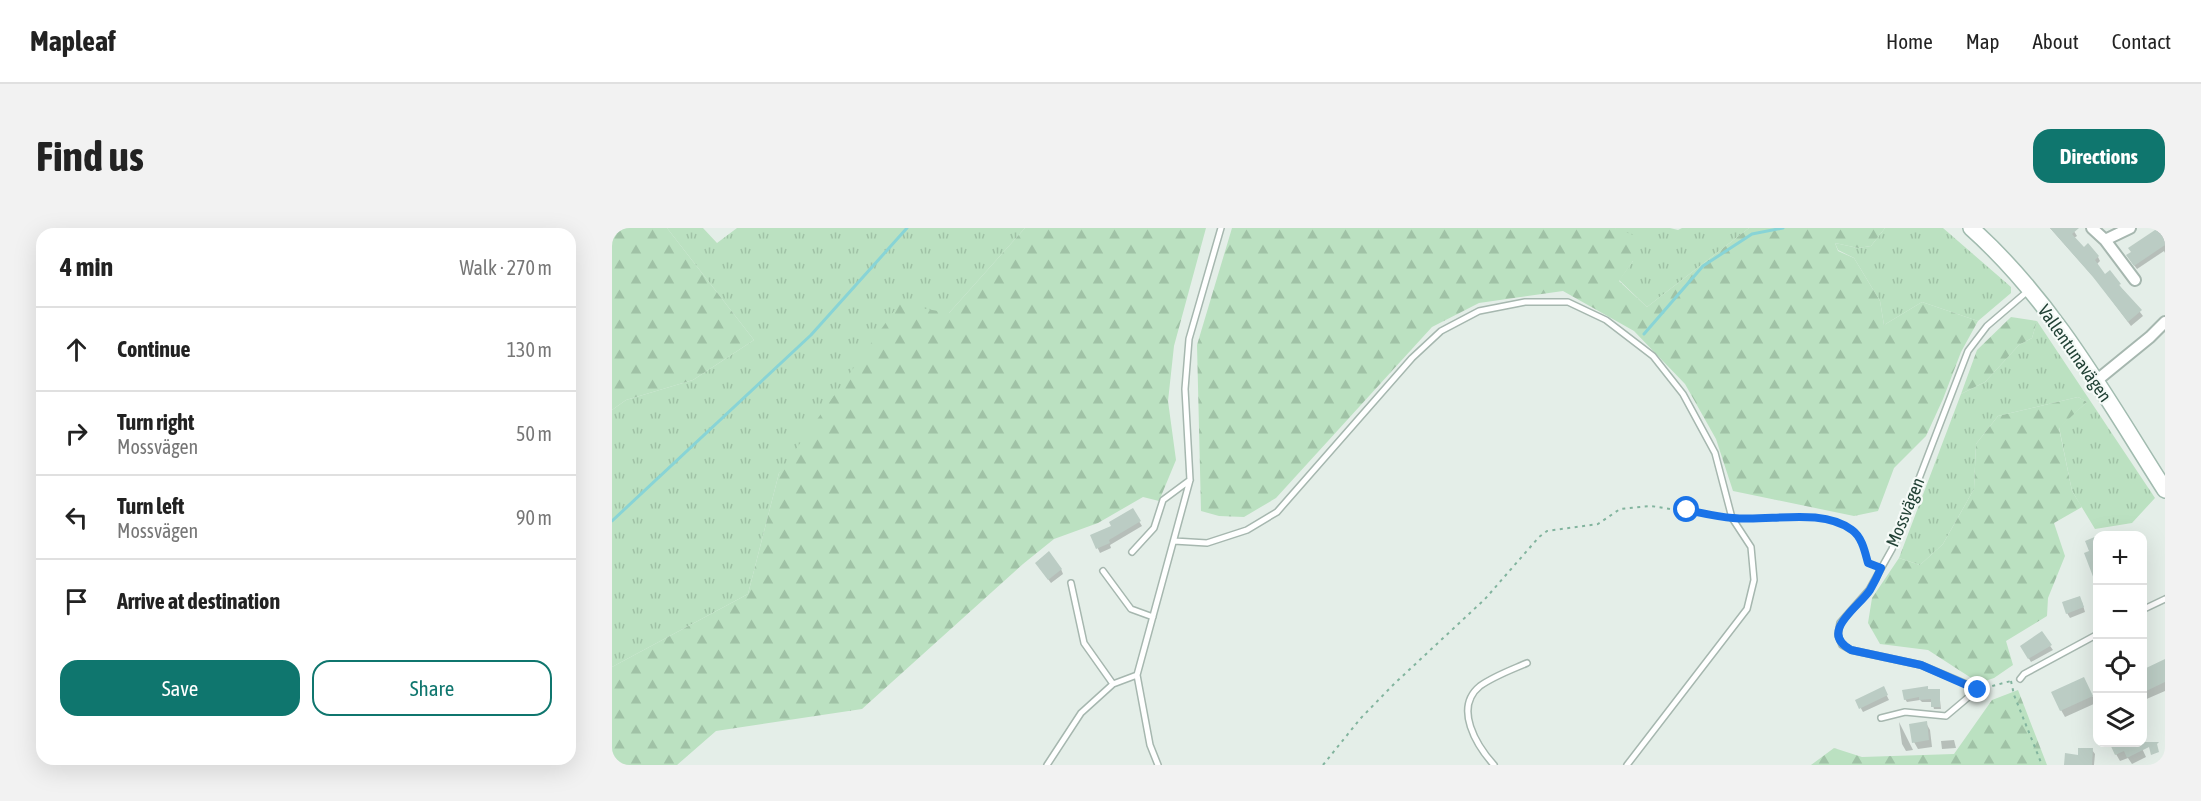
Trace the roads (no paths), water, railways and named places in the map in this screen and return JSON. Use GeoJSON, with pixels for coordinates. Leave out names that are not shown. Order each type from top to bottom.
{"type":"FeatureCollection","features":[{"type":"Feature","properties":{"kind":"main road","name":"Vallentunavägen"},"geometry":{"type":"LineString","coordinates":[[1971,228],[2030,289],[2096,381],[2165,490]]}},
{"type":"Feature","properties":{"kind":"street"},"geometry":{"type":"LineString","coordinates":[[2092,228],[2105,240],[2135,280]]}},
{"type":"Feature","properties":{"kind":"street"},"geometry":{"type":"LineString","coordinates":[[2105,240],[2130,228]]}},
{"type":"Feature","properties":{"kind":"street"},"geometry":{"type":"LineString","coordinates":[[2096,381],[2150,338],[2165,322]]}},
{"type":"Feature","properties":{"kind":"lane"},"geometry":{"type":"LineString","coordinates":[[1158,765],[1150,745],[1137,675],[1190,480],[1185,389],[1189,339],[1221,228]]}},
{"type":"Feature","properties":{"kind":"lane","name":"Mossvägen"},"geometry":{"type":"LineString","coordinates":[[1881,718],[1905,712],[1946,716],[1978,690],[1921,665],[1851,650],[1842,645],[1838,635],[1840,623],[1869,590],[1892,549],[1968,351],[1987,326],[2030,289]]}},
{"type":"Feature","properties":{"kind":"lane"},"geometry":{"type":"LineString","coordinates":[[1174,541],[1207,543],[1247,530],[1277,512],[1412,358],[1441,331],[1479,311],[1525,302],[1568,302],[1606,320],[1653,356],[1683,393],[1715,453],[1732,518],[1751,547],[1754,580],[1747,609],[1627,765]]}},
{"type":"Feature","properties":{"kind":"lane"},"geometry":{"type":"LineString","coordinates":[[1132,552],[1154,528],[1163,500],[1190,480]]}},
{"type":"Feature","properties":{"kind":"lane"},"geometry":{"type":"LineString","coordinates":[[1103,571],[1131,609],[1153,617]]}},
{"type":"Feature","properties":{"kind":"lane"},"geometry":{"type":"LineString","coordinates":[[1071,583],[1084,643],[1113,684]]}},
{"type":"Feature","properties":{"kind":"lane"},"geometry":{"type":"LineString","coordinates":[[2147,607],[2165,598]]}},
{"type":"Feature","properties":{"kind":"lane"},"geometry":{"type":"LineString","coordinates":[[2020,679],[2024,674],[2093,636]]}},
{"type":"Feature","properties":{"kind":"lane"},"geometry":{"type":"LineString","coordinates":[[1494,765],[1480,749],[1468,724],[1470,701],[1478,688],[1493,678],[1527,663]]}},
{"type":"Feature","properties":{"kind":"lane"},"geometry":{"type":"LineString","coordinates":[[1047,765],[1081,713],[1113,684],[1137,675]]}},
{"type":"Feature","properties":{"kind":"waterway"},"geometry":{"type":"LineString","coordinates":[[612,521],[811,335],[907,228]]}},
{"type":"Feature","properties":{"kind":"waterway"},"geometry":{"type":"LineString","coordinates":[[1644,334],[1703,266],[1752,234],[1783,228]]}}]}
